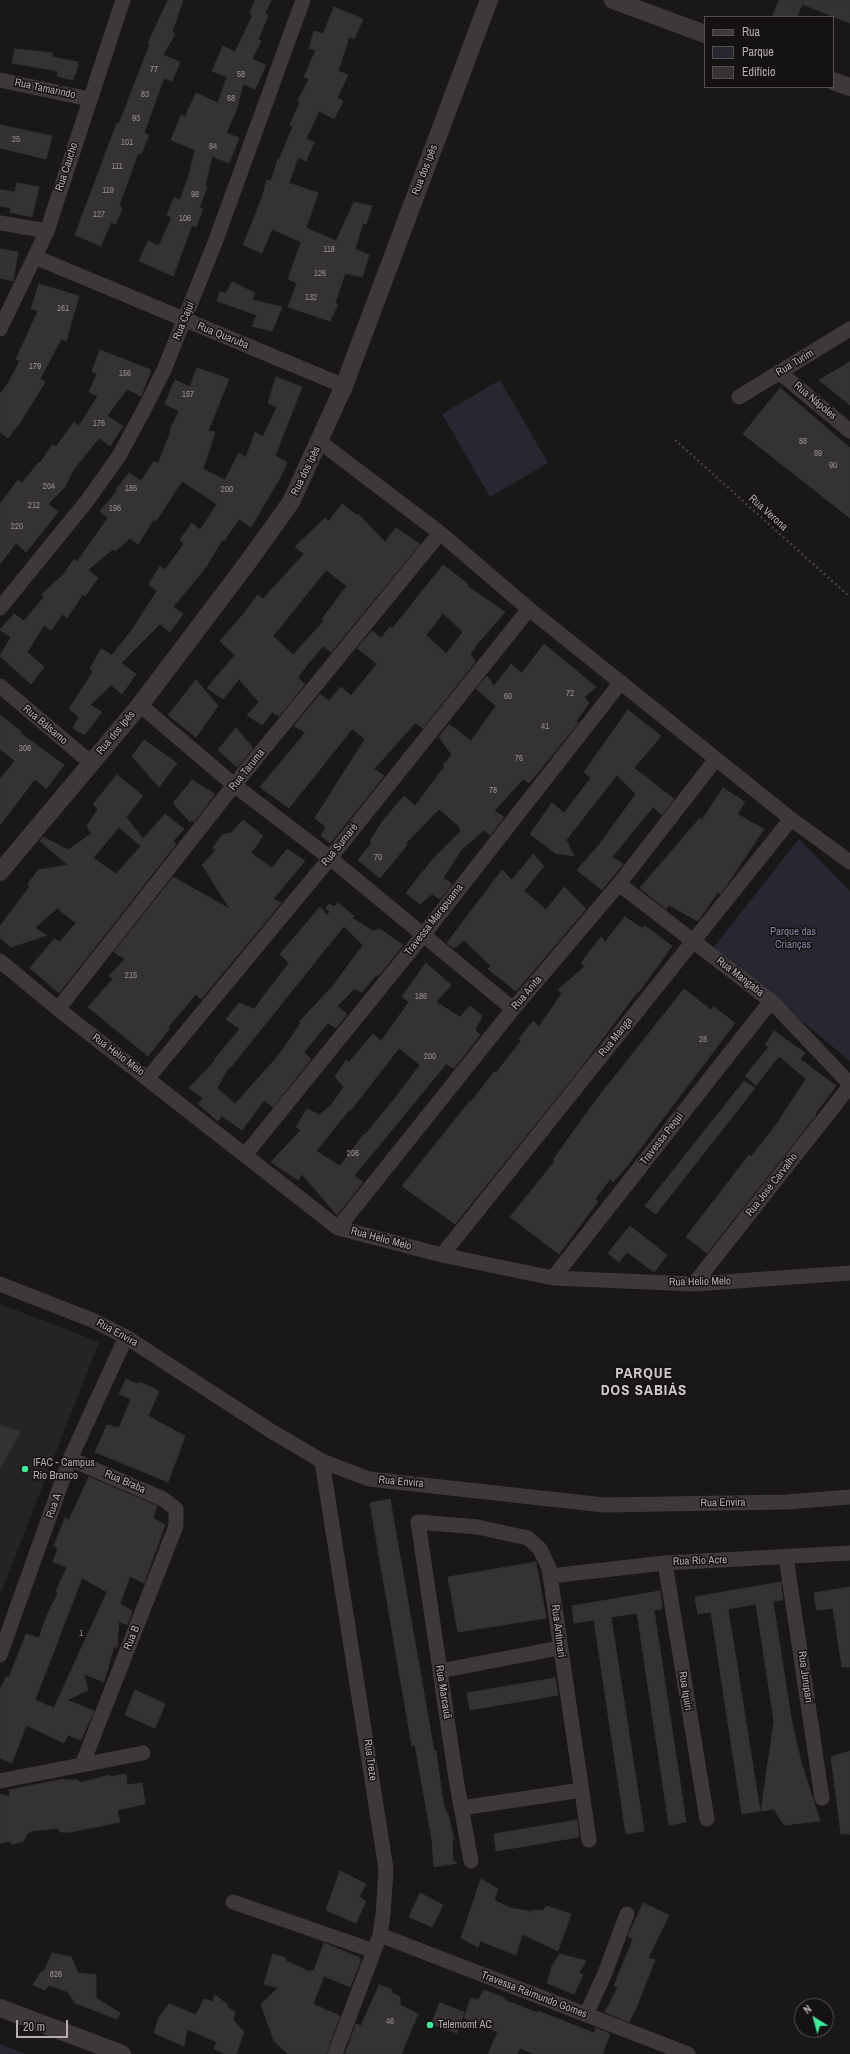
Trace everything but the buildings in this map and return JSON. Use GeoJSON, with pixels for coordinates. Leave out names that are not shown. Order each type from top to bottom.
{"type":"FeatureCollection","features":[{"type":"Feature","properties":{"kind":"street","name":"Rua Caucho"},"geometry":{"type":"LineString","coordinates":[[0,329],[47,231],[89,99],[123,0]]}},
{"type":"Feature","properties":{"kind":"street","name":"Rua Cajuí"},"geometry":{"type":"LineString","coordinates":[[0,608],[88,501],[119,456],[164,370],[219,232],[303,0]]}},
{"type":"Feature","properties":{"kind":"street","name":"Rua dos Ipês"},"geometry":{"type":"LineString","coordinates":[[0,872],[140,705],[248,562],[291,502],[320,442],[344,386],[489,0]]}},
{"type":"Feature","properties":{"kind":"street"},"geometry":{"type":"LineString","coordinates":[[613,0],[704,34]]}},
{"type":"Feature","properties":{"kind":"street","name":"Rua Tamarindo"},"geometry":{"type":"LineString","coordinates":[[0,80],[89,99]]}},
{"type":"Feature","properties":{"kind":"street"},"geometry":{"type":"LineString","coordinates":[[834,81],[850,87]]}},
{"type":"Feature","properties":{"kind":"street"},"geometry":{"type":"LineString","coordinates":[[0,223],[47,231]]}},
{"type":"Feature","properties":{"kind":"street","name":"Rua Quaruba"},"geometry":{"type":"LineString","coordinates":[[35,257],[344,386]]}},
{"type":"Feature","properties":{"kind":"street","name":"Rua Turim"},"geometry":{"type":"LineString","coordinates":[[739,397],[850,330]]}},
{"type":"Feature","properties":{"kind":"street","name":"Rua Nápoles"},"geometry":{"type":"LineString","coordinates":[[779,372],[850,430]]}},
{"type":"Feature","properties":{"kind":"street"},"geometry":{"type":"LineString","coordinates":[[320,442],[440,533],[529,609],[790,819],[850,862]]}},
{"type":"Feature","properties":{"kind":"street","name":"Rua Taruma"},"geometry":{"type":"LineString","coordinates":[[58,1009],[234,786],[440,533]]}},
{"type":"Feature","properties":{"kind":"street","name":"Rua Sumaré"},"geometry":{"type":"LineString","coordinates":[[148,1078],[330,858],[529,609]]}},
{"type":"Feature","properties":{"kind":"street","name":"Travessa Marapuama"},"geometry":{"type":"LineString","coordinates":[[245,1155],[424,934],[621,682]]}},
{"type":"Feature","properties":{"kind":"street","name":"Rua Bálsamo"},"geometry":{"type":"LineString","coordinates":[[0,686],[91,763]]}},
{"type":"Feature","properties":{"kind":"street"},"geometry":{"type":"LineString","coordinates":[[140,705],[234,786],[330,858],[424,934],[513,1009]]}},
{"type":"Feature","properties":{"kind":"street","name":"Rua Anita"},"geometry":{"type":"LineString","coordinates":[[338,1228],[513,1009],[619,884],[716,759]]}},
{"type":"Feature","properties":{"kind":"street","name":"Rua Manga"},"geometry":{"type":"LineString","coordinates":[[442,1255],[790,819]]}},
{"type":"Feature","properties":{"kind":"street","name":"Rua Mangaba"},"geometry":{"type":"LineString","coordinates":[[619,884],[771,1001],[850,1085]]}},
{"type":"Feature","properties":{"kind":"street","name":"Rua Helio Melo"},"geometry":{"type":"LineString","coordinates":[[0,961],[58,1009],[338,1228],[442,1255],[553,1278],[694,1284],[850,1273]]}},
{"type":"Feature","properties":{"kind":"street","name":"Travessa Pequi"},"geometry":{"type":"LineString","coordinates":[[553,1278],[771,1001]]}},
{"type":"Feature","properties":{"kind":"street","name":"Rua José Carvalho"},"geometry":{"type":"LineString","coordinates":[[694,1284],[850,1085]]}},
{"type":"Feature","properties":{"kind":"street","name":"Rua Envira"},"geometry":{"type":"LineString","coordinates":[[0,1284],[92,1320],[126,1337],[271,1431],[322,1461],[369,1479],[604,1505],[787,1502],[850,1497]]}},
{"type":"Feature","properties":{"kind":"street","name":"Rua A"},"geometry":{"type":"LineString","coordinates":[[0,1655],[70,1459],[126,1337]]}},
{"type":"Feature","properties":{"kind":"street","name":"Rua Braba"},"geometry":{"type":"LineString","coordinates":[[70,1459],[164,1499],[176,1509]]}},
{"type":"Feature","properties":{"kind":"street","name":"Rua Treze"},"geometry":{"type":"LineString","coordinates":[[322,1461],[386,1869],[380,1935],[335,2054]]}},
{"type":"Feature","properties":{"kind":"street","name":"Rua B"},"geometry":{"type":"LineString","coordinates":[[82,1765],[176,1526],[176,1509]]}},
{"type":"Feature","properties":{"kind":"street","name":"Rua Antimari"},"geometry":{"type":"LineString","coordinates":[[418,1522],[478,1527],[528,1538],[540,1549],[546,1561],[550,1576],[559,1648],[589,1840]]}},
{"type":"Feature","properties":{"kind":"street","name":"Rua Marcauã"},"geometry":{"type":"LineString","coordinates":[[418,1522],[440,1671],[471,1861]]}},
{"type":"Feature","properties":{"kind":"street","name":"Rua Rio Acre"},"geometry":{"type":"LineString","coordinates":[[550,1576],[665,1563],[850,1553]]}},
{"type":"Feature","properties":{"kind":"street","name":"Rua Jurupari"},"geometry":{"type":"LineString","coordinates":[[786,1557],[822,1798]]}},
{"type":"Feature","properties":{"kind":"street","name":"Rua Iquiri"},"geometry":{"type":"LineString","coordinates":[[665,1563],[707,1819]]}},
{"type":"Feature","properties":{"kind":"street"},"geometry":{"type":"LineString","coordinates":[[440,1671],[559,1648]]}},
{"type":"Feature","properties":{"kind":"street"},"geometry":{"type":"LineString","coordinates":[[0,1781],[143,1753]]}},
{"type":"Feature","properties":{"kind":"street"},"geometry":{"type":"LineString","coordinates":[[462,1808],[582,1790]]}},
{"type":"Feature","properties":{"kind":"street"},"geometry":{"type":"LineString","coordinates":[[233,1902],[374,1951]]}},
{"type":"Feature","properties":{"kind":"street"},"geometry":{"type":"LineString","coordinates":[[586,2015],[605,1973],[627,1914]]}},
{"type":"Feature","properties":{"kind":"street","name":"Travessa Raimundo Gomes"},"geometry":{"type":"LineString","coordinates":[[380,1935],[688,2054]]}},
{"type":"Feature","properties":{"kind":"street"},"geometry":{"type":"LineString","coordinates":[[0,2008],[122,2054]]}},
{"type":"Feature","properties":{"kind":"path","name":"Rua Verona"},"geometry":{"type":"LineString","coordinates":[[675,440],[850,597]]}},
{"type":"Feature","properties":{"kind":"shaded area","name":"IFAC - Campus Rio Branco"},"geometry":{"type":"Polygon","coordinates":[[[0,1304],[99,1342],[0,1595],[0,1304]]]}},
{"type":"Feature","properties":{"kind":"green space"},"geometry":{"type":"Polygon","coordinates":[[[500,380],[548,463],[490,497],[442,414],[500,380]]]}},
{"type":"Feature","properties":{"kind":"green space","name":"Parque das Crianças"},"geometry":{"type":"Polygon","coordinates":[[[799,839],[850,891],[850,1061],[713,948],[799,839]]]}},
{"type":"Feature","properties":{"kind":"green space"},"geometry":{"type":"Polygon","coordinates":[[[0,2044],[25,2054],[0,2054],[0,2044]]]}},
{"type":"Feature","properties":{"kind":"place","name":"IFAC - Campus Rio Branco"},"geometry":{"type":"Point","coordinates":[25,1469]}},
{"type":"Feature","properties":{"kind":"place","name":"Telemomt AC"},"geometry":{"type":"Point","coordinates":[430,2025]}},
{"type":"Feature","properties":{"kind":"district","name":"PARQUE DOS SABIÁS"},"geometry":{"type":"Point","coordinates":[644,1382]}}]}
